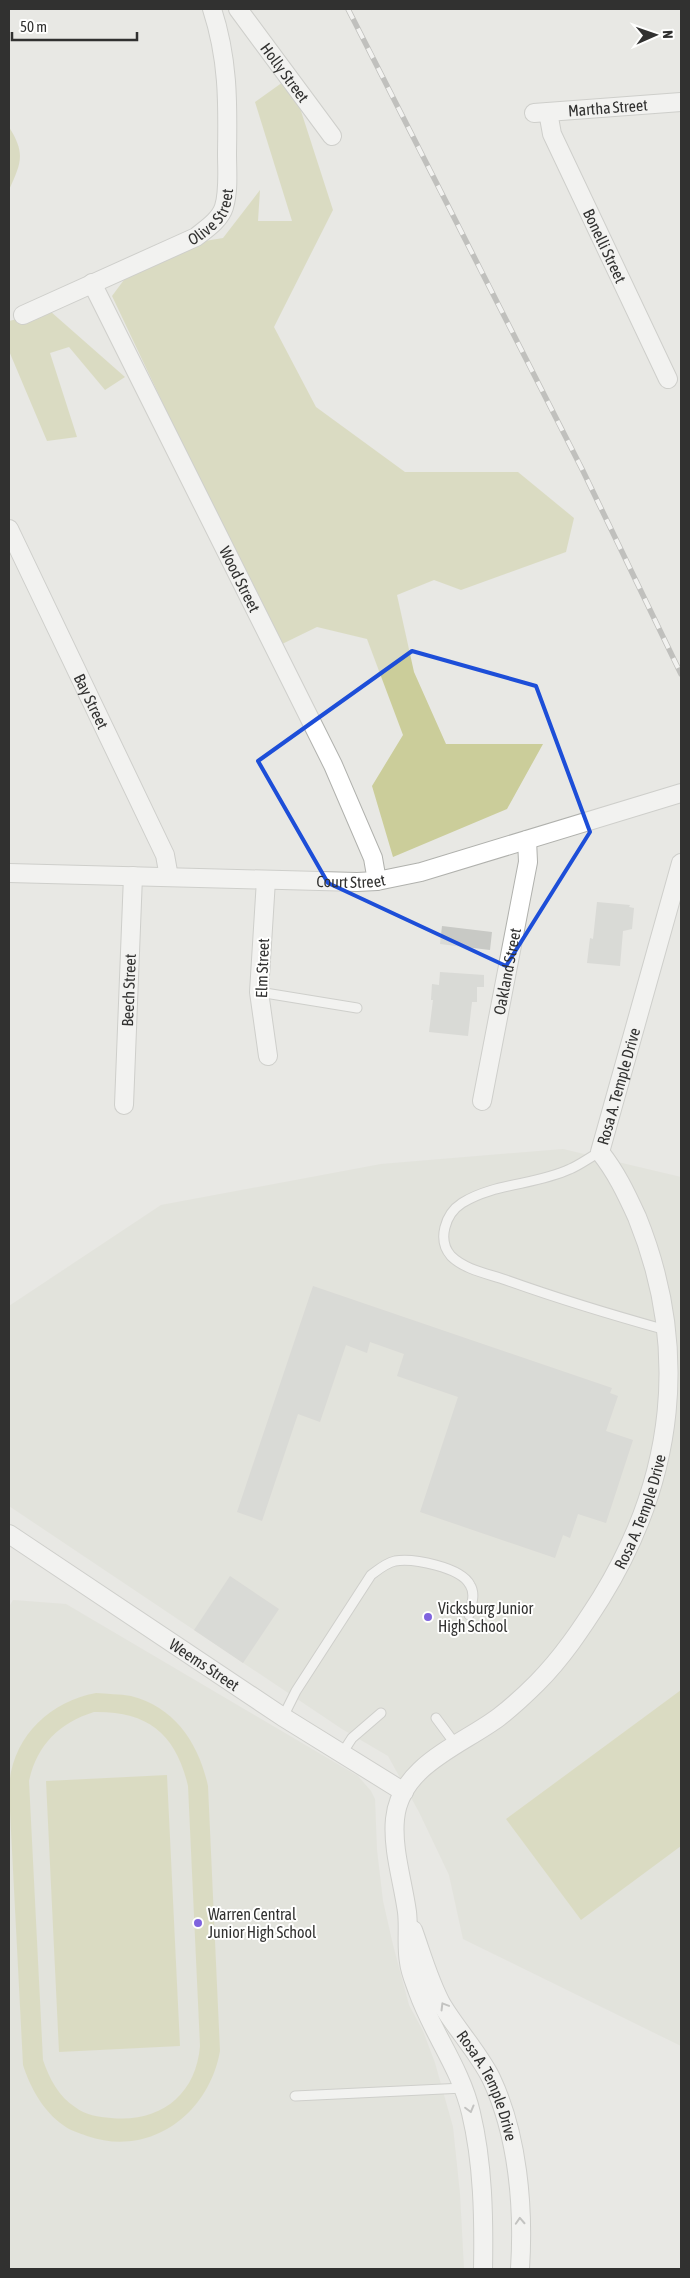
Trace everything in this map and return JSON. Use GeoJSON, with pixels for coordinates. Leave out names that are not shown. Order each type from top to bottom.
{"type":"FeatureCollection","features":[{"type":"Feature","properties":{"kind":"street","name":"Olive Street"},"geometry":{"type":"LineString","coordinates":[[23,315],[196,237],[213,224],[224,208],[227,186],[226,69],[220,32],[212,9]]}},
{"type":"Feature","properties":{"kind":"street","name":"Holly Street"},"geometry":{"type":"LineString","coordinates":[[238,9],[332,136]]}},
{"type":"Feature","properties":{"kind":"street","name":"Martha Street"},"geometry":{"type":"LineString","coordinates":[[541,113],[681,102]]}},
{"type":"Feature","properties":{"kind":"street","name":"Bonelli Street"},"geometry":{"type":"LineString","coordinates":[[541,113],[668,379]]}},
{"type":"Feature","properties":{"kind":"street","name":"Wood Street"},"geometry":{"type":"LineString","coordinates":[[92,283],[333,766],[373,858],[377,880]]}},
{"type":"Feature","properties":{"kind":"street","name":"Bay Street"},"geometry":{"type":"LineString","coordinates":[[9,529],[165,855],[169,877]]}},
{"type":"Feature","properties":{"kind":"street","name":"Court Street"},"geometry":{"type":"LineString","coordinates":[[9,873],[357,882],[377,880],[421,872],[681,793]]}},
{"type":"Feature","properties":{"kind":"street","name":"Oakland Street"},"geometry":{"type":"LineString","coordinates":[[482,1101],[528,862],[527,840]]}},
{"type":"Feature","properties":{"kind":"street","name":"Rosa A. Temple Drive"},"geometry":{"type":"LineString","coordinates":[[520,2269],[522,2251],[518,2183],[512,2138],[502,2105],[490,2077],[443,2005],[426,1970],[408,1916],[397,1852],[395,1822],[397,1808],[404,1792],[413,1778],[427,1764],[499,1717],[536,1684],[564,1654],[621,1565],[642,1519],[659,1470],[670,1428],[675,1382],[673,1332],[660,1274],[644,1231],[614,1170],[600,1152],[681,863]]}},
{"type":"Feature","properties":{"kind":"street","name":"Beech Street"},"geometry":{"type":"LineString","coordinates":[[124,1105],[134,876]]}},
{"type":"Feature","properties":{"kind":"street","name":"Elm Street"},"geometry":{"type":"LineString","coordinates":[[266,880],[259,992],[268,1056]]}},
{"type":"Feature","properties":{"kind":"street","name":"Weems Street"},"geometry":{"type":"LineString","coordinates":[[9,1534],[283,1717],[404,1792]]}},
{"type":"Feature","properties":{"kind":"street","name":"Rosa A. Temple Drive"},"geometry":{"type":"LineString","coordinates":[[408,1916],[408,1962],[419,1994],[464,2088],[471,2113],[482,2195],[483,2269]]}},
{"type":"Feature","properties":{"kind":"lane"},"geometry":{"type":"LineString","coordinates":[[259,992],[357,1008]]}},
{"type":"Feature","properties":{"kind":"lane"},"geometry":{"type":"LineString","coordinates":[[600,1152],[570,1170],[476,1196],[460,1204],[449,1216],[444,1228],[443,1243],[451,1256],[466,1266],[564,1301],[673,1332]]}},
{"type":"Feature","properties":{"kind":"lane"},"geometry":{"type":"LineString","coordinates":[[283,1717],[296,1691],[371,1575],[382,1566],[406,1561],[431,1564],[455,1572],[465,1578],[471,1586],[472,1602],[469,1615]]}},
{"type":"Feature","properties":{"kind":"lane"},"geometry":{"type":"LineString","coordinates":[[341,1754],[352,1738],[381,1713]]}},
{"type":"Feature","properties":{"kind":"lane"},"geometry":{"type":"LineString","coordinates":[[436,1718],[456,1745]]}},
{"type":"Feature","properties":{"kind":"lane"},"geometry":{"type":"LineString","coordinates":[[295,2096],[464,2088]]}},
{"type":"Feature","properties":{"kind":"highlighted area"},"geometry":{"type":"Polygon","coordinates":[[[412,651],[536,686],[590,832],[506,966],[328,883],[258,761],[412,651]]]}},
{"type":"Feature","properties":{"kind":"shaded area","name":"Vicksburg Junior High School"},"geometry":{"type":"Polygon","coordinates":[[[563,1149],[681,1177],[681,2046],[463,1939],[449,1875],[419,1812],[388,1756],[342,1729],[9,1506],[9,1306],[161,1205],[381,1164],[563,1149]]]}},
{"type":"Feature","properties":{"kind":"shaded area","name":"Warren Central Junior High School"},"geometry":{"type":"Polygon","coordinates":[[[13,1600],[66,1604],[358,1776],[371,1791],[375,1799],[377,1850],[383,1901],[393,1945],[409,2005],[423,2031],[435,2063],[453,2127],[460,2194],[464,2269],[9,2269],[9,1607],[13,1600]]]}},
{"type":"Feature","properties":{"kind":"green space"},"geometry":{"type":"Polygon","coordinates":[[[290,77],[333,210],[274,327],[316,407],[405,472],[518,472],[574,518],[566,552],[461,590],[434,580],[397,595],[414,672],[446,744],[543,744],[507,809],[393,857],[372,786],[403,735],[367,639],[317,627],[278,646],[112,296],[132,269],[163,248],[223,238],[260,190],[258,221],[292,221],[255,102],[290,77]]]}},
{"type":"Feature","properties":{"kind":"green space"},"geometry":{"type":"Polygon","coordinates":[[[9,127],[18,144],[20,158],[9,190],[9,127]]]}},
{"type":"Feature","properties":{"kind":"green space"},"geometry":{"type":"Polygon","coordinates":[[[50,311],[125,377],[105,390],[69,347],[50,353],[77,437],[47,441],[9,351],[9,321],[50,311]]]}},
{"type":"Feature","properties":{"kind":"green space"},"geometry":{"type":"Polygon","coordinates":[[[681,1690],[681,1846],[581,1920],[506,1819],[681,1690]]]}},
{"type":"Feature","properties":{"kind":"green space"},"geometry":{"type":"Polygon","coordinates":[[[96,1693],[127,1695],[147,1701],[160,1709],[183,1729],[198,1756],[208,1786],[220,2051],[214,2074],[203,2094],[190,2111],[173,2125],[154,2135],[133,2141],[110,2141],[87,2136],[65,2127],[43,2106],[29,2082],[23,2065],[9,1792],[11,1773],[16,1756],[34,1727],[62,1705],[96,1693]],[[94,1712],[70,1722],[60,1729],[44,1746],[29,1781],[43,2060],[48,2074],[59,2092],[79,2110],[97,2116],[129,2118],[145,2116],[160,2110],[183,2092],[191,2079],[197,2063],[200,2046],[188,1786],[176,1752],[157,1729],[144,1721],[113,1713],[94,1712]]]}},
{"type":"Feature","properties":{"kind":"green space"},"geometry":{"type":"Polygon","coordinates":[[[167,1775],[180,2046],[59,2052],[46,1781],[167,1775]]]}},
{"type":"Feature","properties":{"kind":"building"},"geometry":{"type":"Polygon","coordinates":[[[597,902],[630,905],[629,907],[634,908],[632,929],[623,931],[620,966],[587,963],[590,938],[593,939],[597,902]]]}},
{"type":"Feature","properties":{"kind":"building"},"geometry":{"type":"Polygon","coordinates":[[[442,926],[492,932],[490,950],[440,944],[442,926]]]}},
{"type":"Feature","properties":{"kind":"building"},"geometry":{"type":"Polygon","coordinates":[[[440,972],[484,975],[484,987],[477,987],[477,1002],[472,1002],[468,1036],[429,1032],[433,1000],[431,1000],[432,984],[439,985],[440,972]]]}},
{"type":"Feature","properties":{"kind":"building"},"geometry":{"type":"Polygon","coordinates":[[[313,1286],[612,1388],[610,1393],[618,1396],[606,1431],[633,1440],[606,1523],[578,1514],[570,1538],[563,1535],[555,1558],[420,1512],[458,1397],[397,1376],[404,1354],[370,1342],[367,1353],[346,1345],[320,1422],[298,1414],[262,1521],[237,1512],[313,1286]]]}},
{"type":"Feature","properties":{"kind":"building"},"geometry":{"type":"Polygon","coordinates":[[[230,1576],[279,1609],[243,1663],[194,1630],[230,1576]]]}},
{"type":"Feature","properties":{"kind":"railway"},"geometry":{"type":"LineString","coordinates":[[348,9],[583,471],[681,674]]}},
{"type":"Feature","properties":{"kind":"place","name":"Vicksburg Junior High School"},"geometry":{"type":"Point","coordinates":[428,1617]}},
{"type":"Feature","properties":{"kind":"place","name":"Warren Central Junior High School"},"geometry":{"type":"Point","coordinates":[198,1923]}}]}
